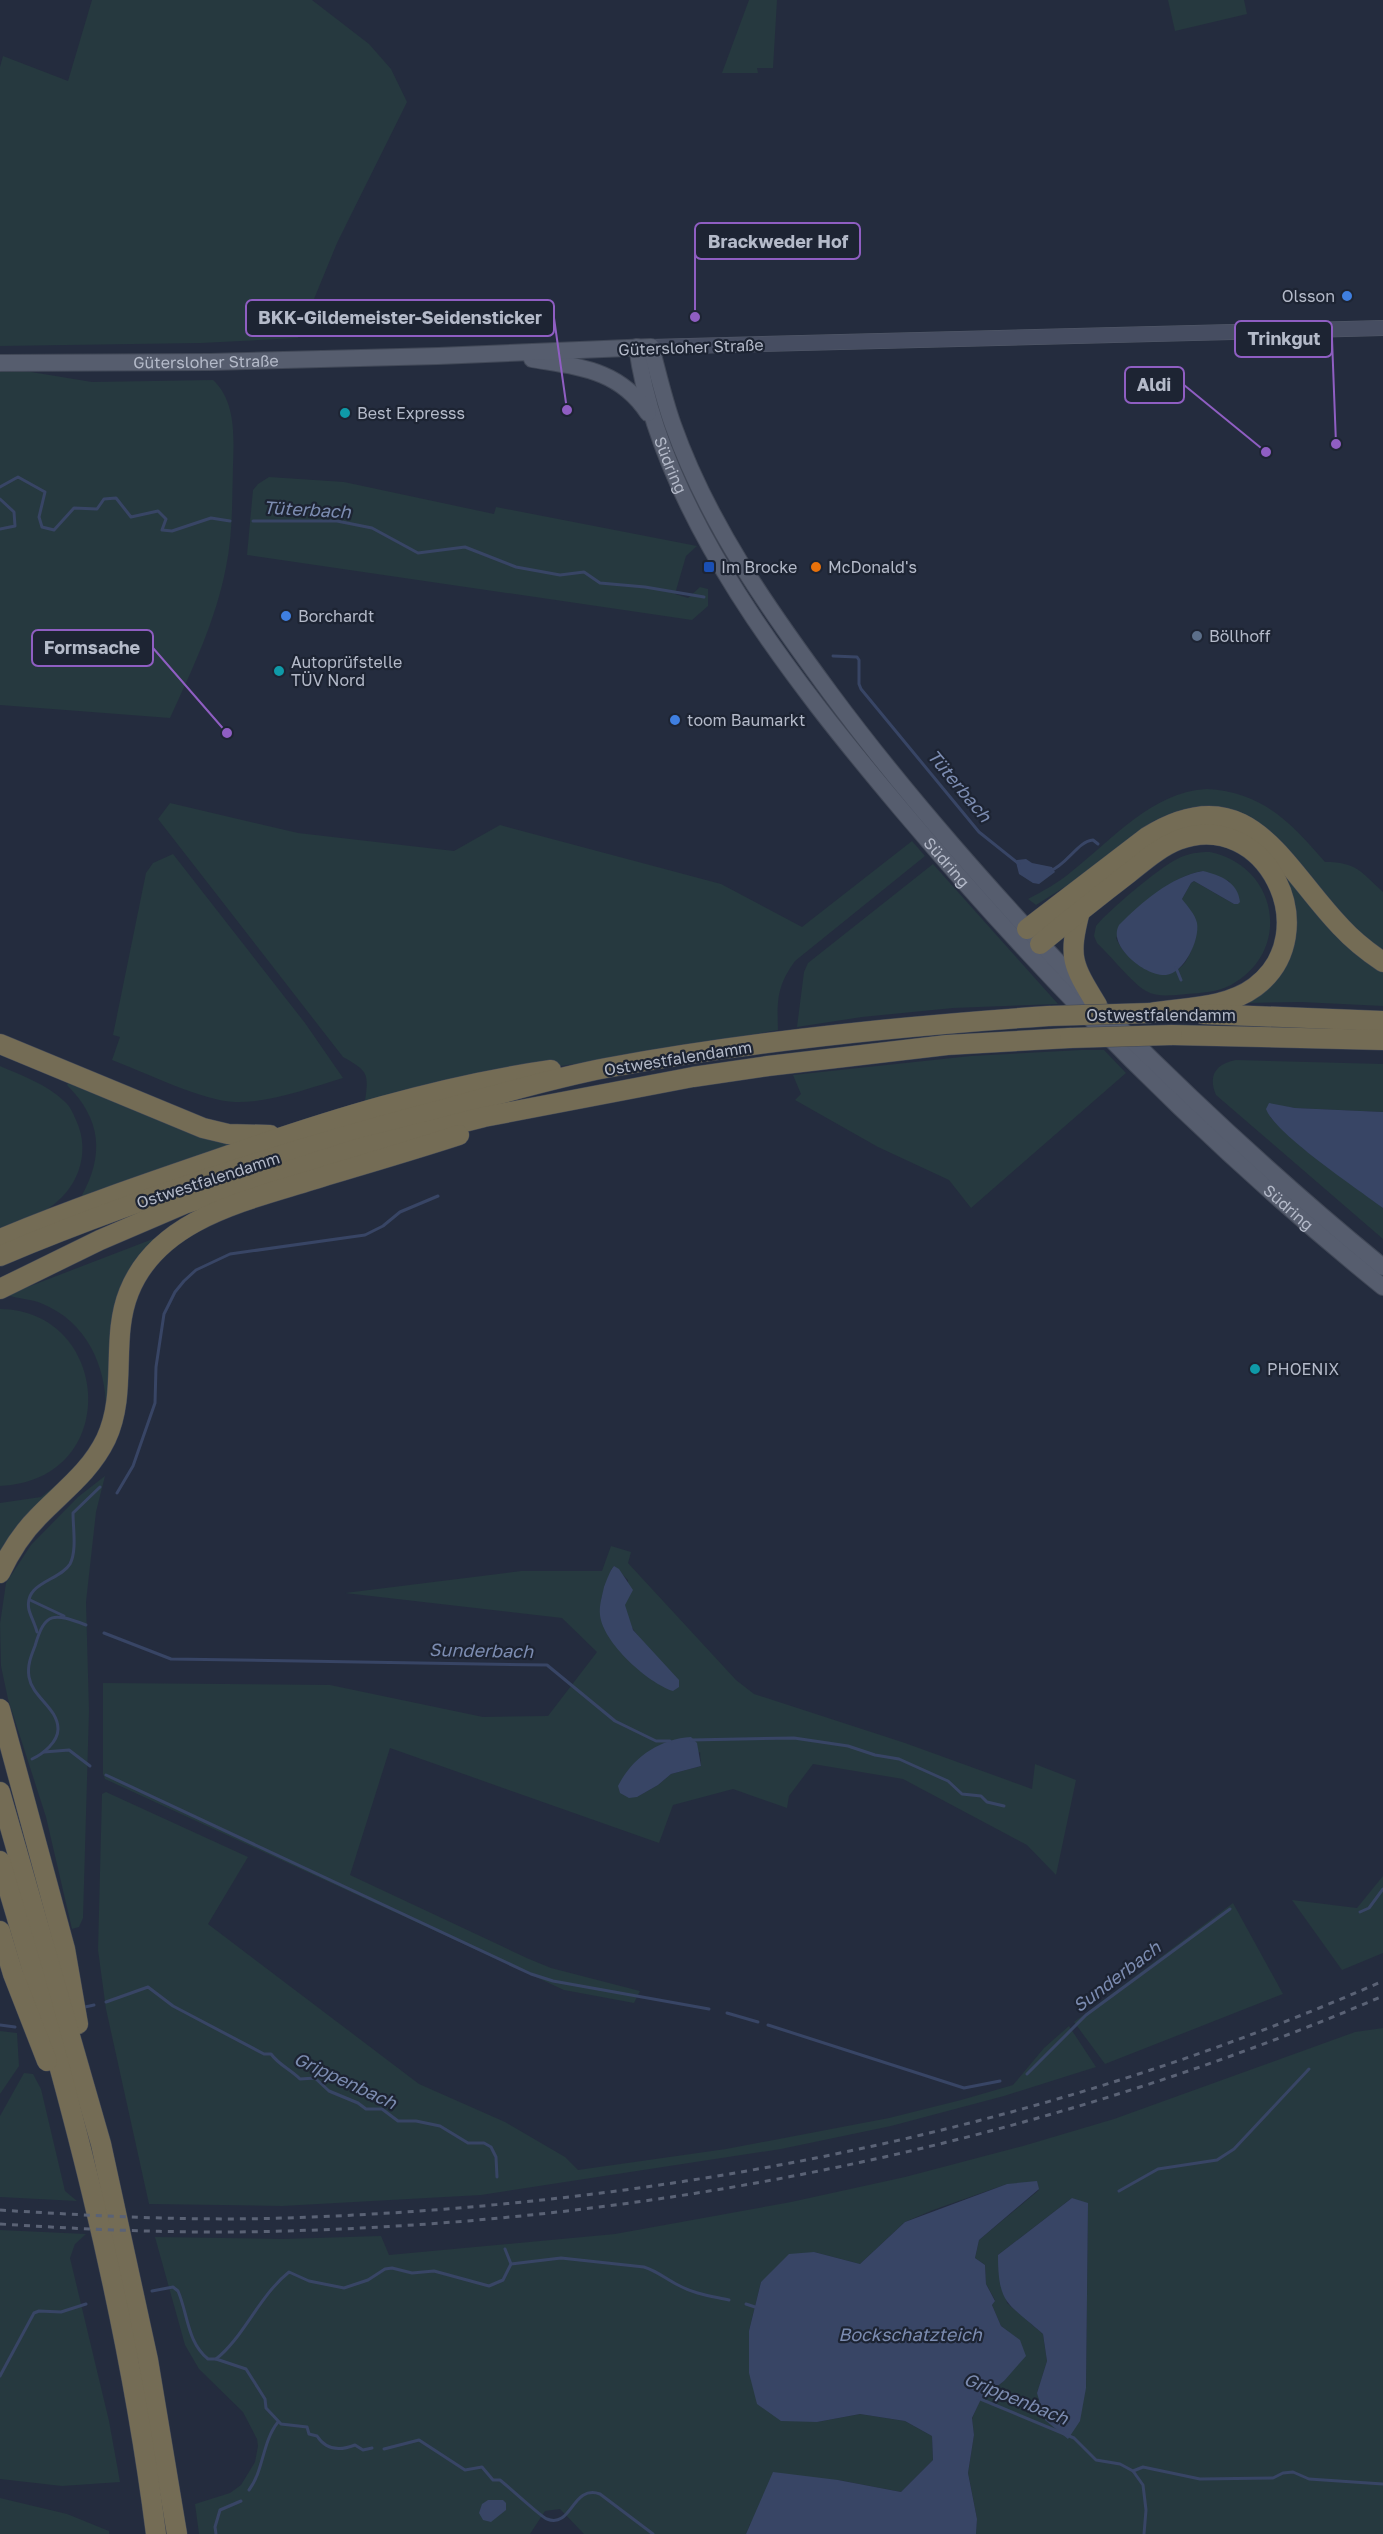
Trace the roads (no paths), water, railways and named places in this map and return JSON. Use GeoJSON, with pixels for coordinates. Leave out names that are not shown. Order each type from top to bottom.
{"type":"FeatureCollection","features":[{"type":"Feature","properties":{"kind":"highway"},"geometry":{"type":"LineString","coordinates":[[1029,940],[1148,837],[1168,825],[1206,816],[1227,818],[1266,838],[1295,870],[1340,927],[1383,962]]}},
{"type":"Feature","properties":{"kind":"highway"},"geometry":{"type":"LineString","coordinates":[[1029,940],[1080,910],[1155,853],[1177,840],[1198,835],[1219,834],[1241,843],[1262,859],[1283,891],[1287,914],[1279,956],[1267,975],[1254,988],[1223,1003],[1150,1013]]}},
{"type":"Feature","properties":{"kind":"highway"},"geometry":{"type":"LineString","coordinates":[[1080,910],[1072,951],[1080,975],[1097,1005]]}},
{"type":"Feature","properties":{"kind":"highway","name":"Ostwestfalendamm"},"geometry":{"type":"LineString","coordinates":[[0,1256],[183,1186],[355,1141],[605,1068],[769,1043],[936,1024],[1048,1016],[1150,1013],[1354,1018],[1383,1021]]}},
{"type":"Feature","properties":{"kind":"highway","name":"Ostwestfalendamm"},"geometry":{"type":"LineString","coordinates":[[382,1133],[509,1120],[611,1093],[768,1066],[947,1045],[1172,1035],[1383,1040]]}},
{"type":"Feature","properties":{"kind":"highway"},"geometry":{"type":"LineString","coordinates":[[0,1044],[203,1128],[252,1136],[300,1131],[355,1141]]}},
{"type":"Feature","properties":{"kind":"highway"},"geometry":{"type":"LineString","coordinates":[[0,1239],[84,1206],[300,1131]]}},
{"type":"Feature","properties":{"kind":"highway"},"geometry":{"type":"LineString","coordinates":[[0,1573],[22,1535],[89,1468],[105,1441],[116,1412],[119,1394],[119,1347],[124,1307],[136,1276],[161,1246],[180,1231],[219,1209],[355,1141],[382,1133]]}},
{"type":"Feature","properties":{"kind":"highway","name":"Ostwestfalendamm"},"geometry":{"type":"LineString","coordinates":[[0,1289],[100,1240],[184,1204],[355,1141]]}},
{"type":"Feature","properties":{"kind":"highway"},"geometry":{"type":"LineString","coordinates":[[0,1709],[65,1949],[101,2144],[148,2360],[177,2534]]}},
{"type":"Feature","properties":{"kind":"highway"},"geometry":{"type":"LineString","coordinates":[[0,1792],[101,2144]]}},
{"type":"Feature","properties":{"kind":"highway"},"geometry":{"type":"LineString","coordinates":[[0,1861],[80,2144],[130,2363],[156,2534]]}},
{"type":"Feature","properties":{"kind":"highway"},"geometry":{"type":"LineString","coordinates":[[0,1931],[25,2005],[80,2144]]}},
{"type":"Feature","properties":{"kind":"main road","name":"Gütersloher Straße"},"geometry":{"type":"LineString","coordinates":[[0,363],[158,363],[644,347]]}},
{"type":"Feature","properties":{"kind":"main road","name":"Südring"},"geometry":{"type":"LineString","coordinates":[[644,347],[641,376],[655,427],[677,481],[699,526],[743,599],[783,658],[876,779],[1029,940],[1215,1122],[1383,1267]]}},
{"type":"Feature","properties":{"kind":"main road","name":"Südring"},"geometry":{"type":"LineString","coordinates":[[644,347],[678,440],[705,500],[746,573],[796,647],[864,738],[1029,940],[1098,1029],[1205,1134],[1309,1227],[1383,1287]]}},
{"type":"Feature","properties":{"kind":"main road"},"geometry":{"type":"LineString","coordinates":[[498,353],[590,369],[607,376],[626,389],[643,406],[655,427]]}},
{"type":"Feature","properties":{"kind":"street","name":"Gütersloher Straße"},"geometry":{"type":"LineString","coordinates":[[644,347],[1383,328]]}},
{"type":"Feature","properties":{"kind":"water"},"geometry":{"type":"Polygon","coordinates":[[[1026,859],[1032,863],[1052,867],[1055,872],[1039,884],[1033,883],[1019,874],[1016,862],[1026,859]]]}},
{"type":"Feature","properties":{"kind":"water"},"geometry":{"type":"Polygon","coordinates":[[[1203,871],[1222,877],[1232,884],[1239,895],[1240,902],[1234,904],[1194,881],[1182,899],[1197,923],[1196,938],[1185,962],[1173,973],[1166,975],[1139,966],[1123,951],[1118,942],[1119,925],[1157,892],[1179,879],[1203,871]]]}},
{"type":"Feature","properties":{"kind":"water"},"geometry":{"type":"Polygon","coordinates":[[[1269,1103],[1295,1108],[1383,1112],[1383,1208],[1300,1146],[1273,1120],[1266,1109],[1269,1103]]]}},
{"type":"Feature","properties":{"kind":"water"},"geometry":{"type":"Polygon","coordinates":[[[614,1566],[619,1569],[633,1590],[625,1605],[633,1630],[679,1680],[679,1687],[673,1691],[651,1680],[628,1660],[609,1638],[603,1626],[600,1615],[601,1601],[609,1573],[614,1566]]]}},
{"type":"Feature","properties":{"kind":"water"},"geometry":{"type":"Polygon","coordinates":[[[691,1737],[697,1743],[701,1766],[671,1774],[658,1785],[637,1797],[629,1798],[620,1793],[618,1786],[639,1759],[658,1746],[691,1737]]]}},
{"type":"Feature","properties":{"kind":"water","name":"Bockschatzteich"},"geometry":{"type":"Polygon","coordinates":[[[1037,2181],[1039,2189],[979,2240],[975,2258],[985,2265],[986,2284],[995,2301],[992,2305],[1001,2326],[1020,2340],[1026,2356],[1004,2381],[981,2399],[972,2418],[974,2435],[968,2473],[977,2519],[976,2534],[746,2534],[773,2472],[838,2480],[901,2492],[933,2460],[932,2436],[905,2421],[860,2414],[817,2422],[781,2421],[757,2404],[749,2373],[749,2331],[761,2282],[789,2254],[814,2252],[860,2264],[905,2222],[1007,2184],[1037,2181]]]}},
{"type":"Feature","properties":{"kind":"water"},"geometry":{"type":"Polygon","coordinates":[[[1072,2198],[1088,2203],[1086,2388],[1080,2421],[1068,2439],[1045,2420],[1037,2393],[1047,2361],[1043,2334],[1007,2302],[1000,2284],[998,2255],[1072,2198]]]}},
{"type":"Feature","properties":{"kind":"water"},"geometry":{"type":"Polygon","coordinates":[[[488,2500],[503,2500],[506,2503],[506,2510],[491,2522],[483,2520],[479,2513],[482,2504],[488,2500]]]}},
{"type":"Feature","properties":{"kind":"waterway","name":"Tüterbach"},"geometry":{"type":"LineString","coordinates":[[0,487],[18,477],[45,492],[39,517],[42,527],[54,530],[74,508],[97,509],[104,499],[116,498],[131,517],[158,511],[166,519],[162,530],[172,531],[211,518],[230,521]]}},
{"type":"Feature","properties":{"kind":"waterway","name":"Tüterbach"},"geometry":{"type":"LineString","coordinates":[[0,499],[14,512],[15,526],[0,529]]}},
{"type":"Feature","properties":{"kind":"waterway","name":"Tüterbach"},"geometry":{"type":"LineString","coordinates":[[253,521],[337,521],[372,528],[418,553],[465,547],[516,567],[560,575],[584,572],[600,583],[645,587],[704,597]]}},
{"type":"Feature","properties":{"kind":"waterway","name":"Tüterbach"},"geometry":{"type":"LineString","coordinates":[[833,656],[857,657],[861,689],[979,832],[1019,864]]}},
{"type":"Feature","properties":{"kind":"waterway","name":"Tüterbach"},"geometry":{"type":"LineString","coordinates":[[1050,871],[1062,864],[1082,844],[1093,840],[1098,844]]}},
{"type":"Feature","properties":{"kind":"waterway","name":"Tüterbach"},"geometry":{"type":"LineString","coordinates":[[1176,968],[1181,980]]}},
{"type":"Feature","properties":{"kind":"waterway"},"geometry":{"type":"LineString","coordinates":[[117,1493],[133,1466],[155,1403],[156,1367],[164,1314],[175,1292],[184,1281],[196,1270],[230,1254],[365,1235],[383,1226],[400,1212],[438,1196]]}},
{"type":"Feature","properties":{"kind":"waterway"},"geometry":{"type":"LineString","coordinates":[[37,1632],[29,1610],[31,1593],[65,1570],[70,1564],[74,1546],[73,1513],[100,1487]]}},
{"type":"Feature","properties":{"kind":"waterway"},"geometry":{"type":"LineString","coordinates":[[30,1600],[64,1616]]}},
{"type":"Feature","properties":{"kind":"waterway","name":"Sunderbach"},"geometry":{"type":"LineString","coordinates":[[32,1759],[49,1747],[58,1729],[54,1715],[35,1691],[29,1677],[30,1661],[39,1635],[43,1626],[52,1618],[66,1618],[86,1625]]}},
{"type":"Feature","properties":{"kind":"waterway","name":"Sunderbach"},"geometry":{"type":"LineString","coordinates":[[104,1633],[171,1659],[547,1665],[615,1721],[656,1741],[670,1741]]}},
{"type":"Feature","properties":{"kind":"waterway","name":"Sunderbach"},"geometry":{"type":"LineString","coordinates":[[691,1740],[794,1738],[848,1746],[875,1755],[899,1759],[948,1781],[962,1794],[981,1796],[987,1802],[1004,1806]]}},
{"type":"Feature","properties":{"kind":"waterway","name":"Sunderbach"},"geometry":{"type":"LineString","coordinates":[[44,1752],[69,1750],[90,1766]]}},
{"type":"Feature","properties":{"kind":"waterway","name":"Sunderbach"},"geometry":{"type":"LineString","coordinates":[[106,1775],[531,1974],[553,1981],[709,2009]]}},
{"type":"Feature","properties":{"kind":"waterway","name":"Sunderbach"},"geometry":{"type":"LineString","coordinates":[[1360,1912],[1369,1908],[1383,1889]]}},
{"type":"Feature","properties":{"kind":"waterway","name":"Sunderbach"},"geometry":{"type":"LineString","coordinates":[[1027,2074],[1086,2015],[1230,1909]]}},
{"type":"Feature","properties":{"kind":"waterway","name":"Grippenbach"},"geometry":{"type":"LineString","coordinates":[[106,2002],[148,1987],[173,2006],[264,2054],[271,2054],[300,2079],[315,2078],[329,2091],[358,2103],[366,2109],[382,2109],[398,2121],[416,2121],[440,2126],[468,2143],[484,2143],[491,2147],[496,2157],[497,2177]]}},
{"type":"Feature","properties":{"kind":"waterway"},"geometry":{"type":"LineString","coordinates":[[85,2007],[94,2005]]}},
{"type":"Feature","properties":{"kind":"waterway","name":"Sunderbach"},"geometry":{"type":"LineString","coordinates":[[727,2013],[758,2022]]}},
{"type":"Feature","properties":{"kind":"waterway","name":"Grippenbach"},"geometry":{"type":"LineString","coordinates":[[0,2025],[15,2027]]}},
{"type":"Feature","properties":{"kind":"waterway","name":"Sunderbach"},"geometry":{"type":"LineString","coordinates":[[768,2025],[964,2088],[1000,2081]]}},
{"type":"Feature","properties":{"kind":"waterway"},"geometry":{"type":"LineString","coordinates":[[1119,2191],[1158,2169],[1217,2160],[1234,2149],[1309,2069]]}},
{"type":"Feature","properties":{"kind":"waterway","name":"Grippenbach"},"geometry":{"type":"LineString","coordinates":[[505,2249],[511,2264],[561,2258],[644,2267],[690,2291],[729,2300]]}},
{"type":"Feature","properties":{"kind":"waterway"},"geometry":{"type":"LineString","coordinates":[[216,2359],[235,2340],[269,2293],[289,2272],[309,2281],[344,2288],[368,2280],[385,2269],[392,2268],[412,2273],[434,2271],[489,2286],[503,2280],[511,2264]]}},
{"type":"Feature","properties":{"kind":"waterway"},"geometry":{"type":"LineString","coordinates":[[152,2291],[173,2287],[178,2291],[192,2336],[201,2352],[208,2359],[216,2359],[246,2369],[265,2399],[266,2408],[281,2424],[307,2427],[309,2434],[317,2436],[329,2447],[344,2448],[355,2445],[363,2450],[372,2448]]}},
{"type":"Feature","properties":{"kind":"waterway"},"geometry":{"type":"LineString","coordinates":[[0,2376],[34,2313],[39,2311],[61,2312],[86,2304]]}},
{"type":"Feature","properties":{"kind":"waterway","name":"Grippenbach"},"geometry":{"type":"LineString","coordinates":[[746,2304],[755,2307]]}},
{"type":"Feature","properties":{"kind":"waterway","name":"Grippenbach"},"geometry":{"type":"LineString","coordinates":[[978,2398],[1074,2438],[1096,2460],[1120,2464],[1133,2471],[1143,2485],[1146,2510],[1144,2534]]}},
{"type":"Feature","properties":{"kind":"waterway"},"geometry":{"type":"LineString","coordinates":[[249,2490],[258,2474],[269,2438],[278,2422]]}},
{"type":"Feature","properties":{"kind":"waterway"},"geometry":{"type":"LineString","coordinates":[[384,2449],[419,2440],[465,2470],[482,2467],[493,2480],[500,2480],[547,2519],[562,2518],[583,2495],[600,2494],[653,2534]]}},
{"type":"Feature","properties":{"kind":"waterway","name":"Grippenbach"},"geometry":{"type":"LineString","coordinates":[[1133,2471],[1143,2467],[1200,2479],[1273,2478],[1283,2473],[1293,2472],[1309,2479],[1383,2484]]}},
{"type":"Feature","properties":{"kind":"waterway"},"geometry":{"type":"LineString","coordinates":[[216,2534],[215,2527],[220,2510],[241,2501]]}},
{"type":"Feature","properties":{"kind":"railway"},"geometry":{"type":"LineString","coordinates":[[0,2210],[142,2217],[284,2218],[425,2211],[566,2197],[706,2178],[845,2152],[983,2120],[1118,2080],[1252,2034],[1383,1981]]}},
{"type":"Feature","properties":{"kind":"railway"},"geometry":{"type":"LineString","coordinates":[[0,2224],[142,2231],[284,2231],[425,2224],[566,2211],[706,2192],[845,2166],[982,2133],[1118,2094],[1251,2048],[1383,1996]]}},
{"type":"Feature","properties":{"kind":"place","name":"Olsson"},"geometry":{"type":"Point","coordinates":[1347,296]}},
{"type":"Feature","properties":{"kind":"place","name":"Brackweder Hof"},"geometry":{"type":"Point","coordinates":[695,317]}},
{"type":"Feature","properties":{"kind":"place","name":"BKK-Gildemeister-Seidensticker"},"geometry":{"type":"Point","coordinates":[567,410]}},
{"type":"Feature","properties":{"kind":"place","name":"Best Expresss"},"geometry":{"type":"Point","coordinates":[345,413]}},
{"type":"Feature","properties":{"kind":"place","name":"Trinkgut"},"geometry":{"type":"Point","coordinates":[1336,444]}},
{"type":"Feature","properties":{"kind":"place","name":"Aldi"},"geometry":{"type":"Point","coordinates":[1266,452]}},
{"type":"Feature","properties":{"kind":"place","name":"Im Brocke"},"geometry":{"type":"Point","coordinates":[709,567]}},
{"type":"Feature","properties":{"kind":"place","name":"McDonald's"},"geometry":{"type":"Point","coordinates":[816,567]}},
{"type":"Feature","properties":{"kind":"place","name":"Borchardt"},"geometry":{"type":"Point","coordinates":[286,616]}},
{"type":"Feature","properties":{"kind":"place","name":"Böllhoff"},"geometry":{"type":"Point","coordinates":[1197,636]}},
{"type":"Feature","properties":{"kind":"place","name":"Autoprüfstelle TÜV Nord"},"geometry":{"type":"Point","coordinates":[279,671]}},
{"type":"Feature","properties":{"kind":"place","name":"toom Baumarkt"},"geometry":{"type":"Point","coordinates":[675,720]}},
{"type":"Feature","properties":{"kind":"place","name":"Formsache"},"geometry":{"type":"Point","coordinates":[227,733]}},
{"type":"Feature","properties":{"kind":"place","name":"PHOENIX"},"geometry":{"type":"Point","coordinates":[1255,1369]}}]}
